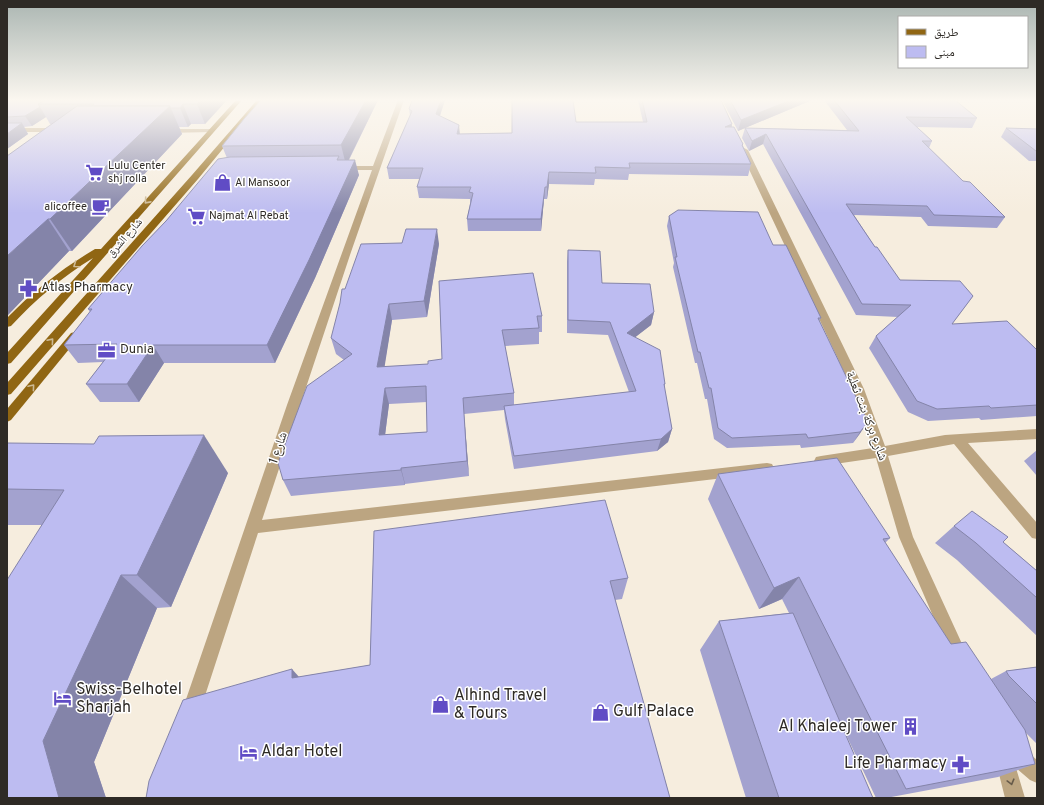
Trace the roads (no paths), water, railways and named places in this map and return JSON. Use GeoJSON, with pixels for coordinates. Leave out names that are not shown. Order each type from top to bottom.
{"type":"FeatureCollection","features":[{"type":"Feature","properties":{"kind":"main road","name":"شارع الشرق"},"geometry":{"type":"LineString","coordinates":[[7,360],[204,138]]}},
{"type":"Feature","properties":{"kind":"main road","name":"شارع الشرق"},"geometry":{"type":"LineString","coordinates":[[7,392],[196,177],[229,138]]}},
{"type":"Feature","properties":{"kind":"main road"},"geometry":{"type":"LineString","coordinates":[[7,324],[23,306],[44,289],[86,258],[109,244]]}},
{"type":"Feature","properties":{"kind":"main road"},"geometry":{"type":"LineString","coordinates":[[129,269],[136,253],[137,244]]}},
{"type":"Feature","properties":{"kind":"main road"},"geometry":{"type":"LineString","coordinates":[[7,417],[82,328]]}},
{"type":"Feature","properties":{"kind":"street","name":"شارع 1"},"geometry":{"type":"LineString","coordinates":[[187,723],[252,527],[387,138]]}},
{"type":"Feature","properties":{"kind":"street","name":"شارع بركة بنت ثعلبة"},"geometry":{"type":"LineString","coordinates":[[740,142],[858,389],[881,453],[906,537],[965,670]]}},
{"type":"Feature","properties":{"kind":"street"},"geometry":{"type":"LineString","coordinates":[[336,168],[375,168]]}},
{"type":"Feature","properties":{"kind":"street"},"geometry":{"type":"LineString","coordinates":[[196,177],[207,174]]}},
{"type":"Feature","properties":{"kind":"street"},"geometry":{"type":"LineString","coordinates":[[805,463],[881,453],[957,439],[1037,434]]}},
{"type":"Feature","properties":{"kind":"street"},"geometry":{"type":"LineString","coordinates":[[957,439],[1037,533]]}},
{"type":"Feature","properties":{"kind":"street"},"geometry":{"type":"LineString","coordinates":[[252,527],[782,466]]}},
{"type":"Feature","properties":{"kind":"street"},"geometry":{"type":"LineString","coordinates":[[1015,798],[1006,763],[998,740],[1037,773]]}},
{"type":"Feature","properties":{"kind":"place","name":"Lulu Center shj rolla"},"geometry":{"type":"Point","coordinates":[95,172]}},
{"type":"Feature","properties":{"kind":"place","name":"Al Mansoor"},"geometry":{"type":"Point","coordinates":[222,183]}},
{"type":"Feature","properties":{"kind":"place","name":"alicoffee"},"geometry":{"type":"Point","coordinates":[100,207]}},
{"type":"Feature","properties":{"kind":"place","name":"Najmat Al Rebat"},"geometry":{"type":"Point","coordinates":[196,216]}},
{"type":"Feature","properties":{"kind":"place","name":"Atlas Pharmacy"},"geometry":{"type":"Point","coordinates":[28,288]}},
{"type":"Feature","properties":{"kind":"place","name":"Dunia"},"geometry":{"type":"Point","coordinates":[107,350]}},
{"type":"Feature","properties":{"kind":"place","name":"Swiss-Belhotel Sharjah"},"geometry":{"type":"Point","coordinates":[63,699]}},
{"type":"Feature","properties":{"kind":"place","name":"Alhind Travel & Tours"},"geometry":{"type":"Point","coordinates":[441,705]}},
{"type":"Feature","properties":{"kind":"place","name":"Gulf Palace"},"geometry":{"type":"Point","coordinates":[600,712]}},
{"type":"Feature","properties":{"kind":"place","name":"Al Khaleej Tower"},"geometry":{"type":"Point","coordinates":[910,727]}},
{"type":"Feature","properties":{"kind":"place","name":"Aldar Hotel"},"geometry":{"type":"Point","coordinates":[248,752]}},
{"type":"Feature","properties":{"kind":"place","name":"Life Pharmacy"},"geometry":{"type":"Point","coordinates":[960,764]}}]}
